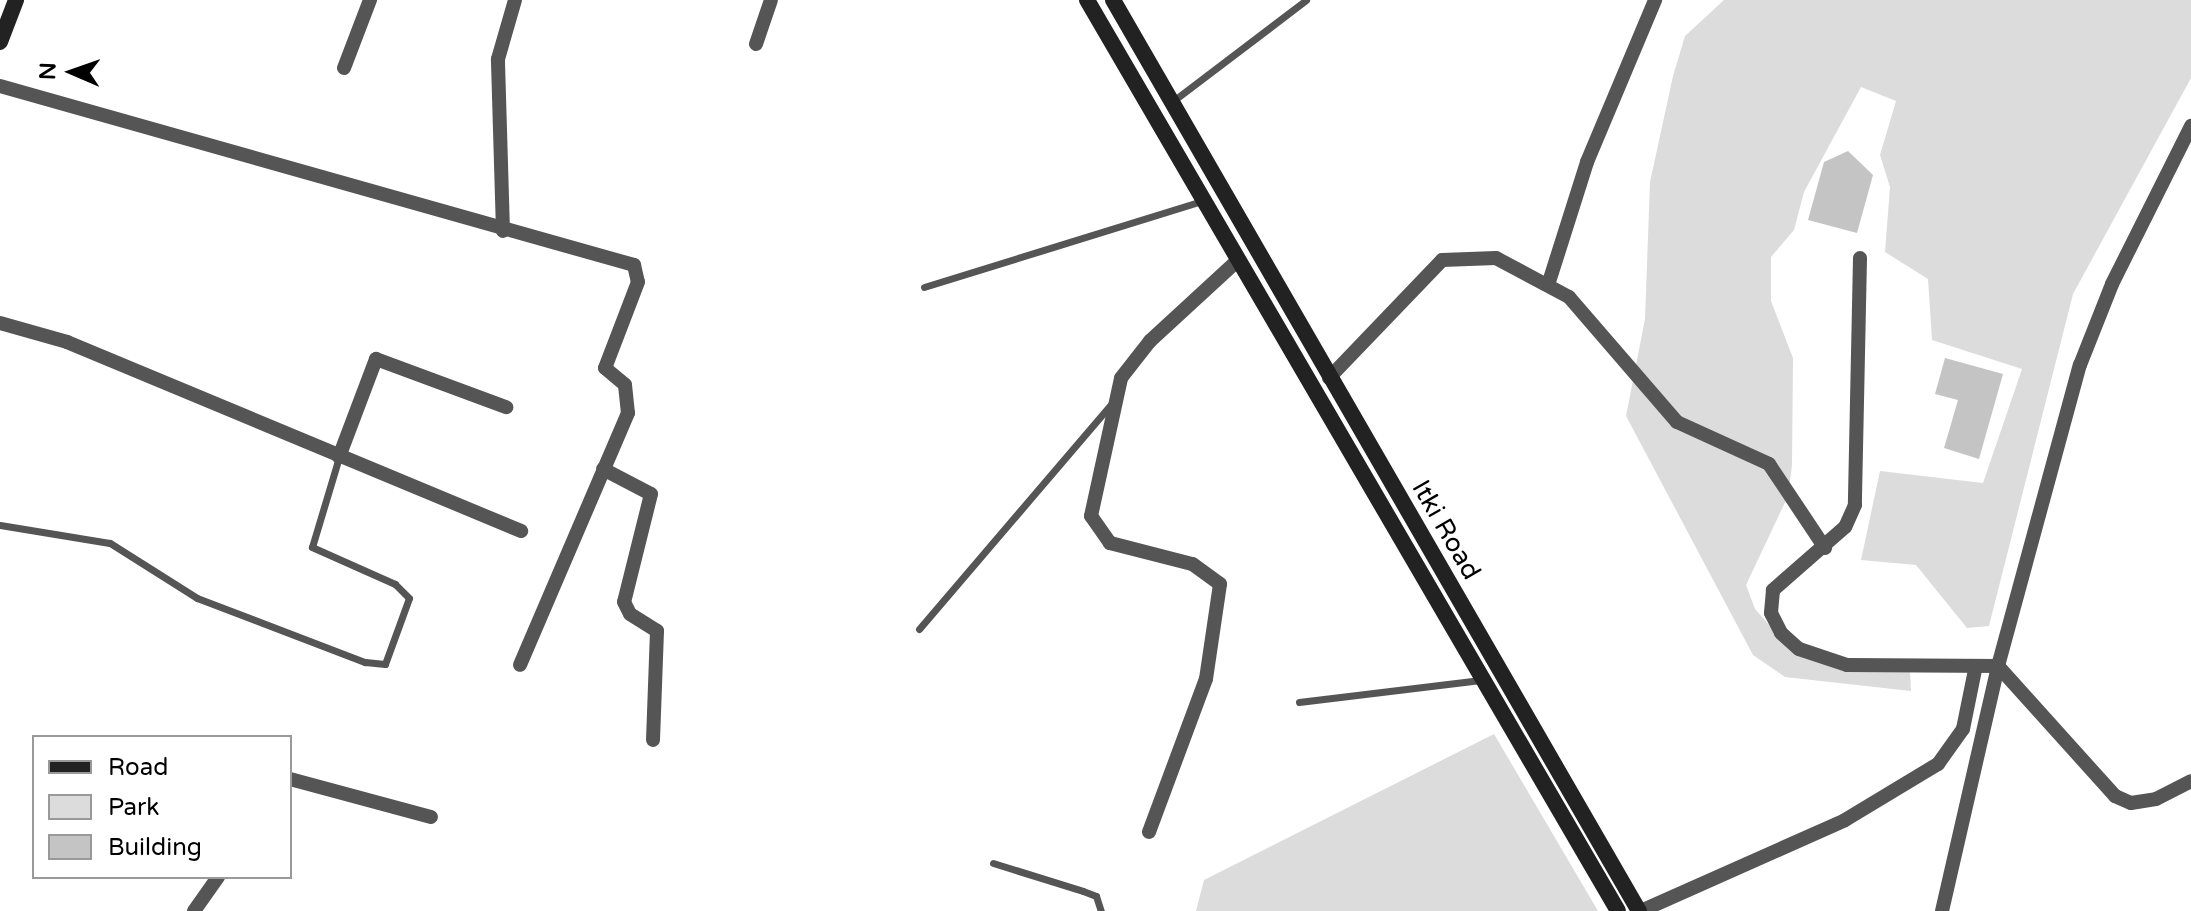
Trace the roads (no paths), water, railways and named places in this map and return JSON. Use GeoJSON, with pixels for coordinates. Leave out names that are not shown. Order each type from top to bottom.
{"type":"FeatureCollection","features":[{"type":"Feature","properties":{"kind":"main road"},"geometry":{"type":"LineString","coordinates":[[0,42],[16,0]]}},
{"type":"Feature","properties":{"kind":"main road"},"geometry":{"type":"LineString","coordinates":[[1087,0],[1201,201],[1618,911]]}},
{"type":"Feature","properties":{"kind":"main road","name":"Itki Road"},"geometry":{"type":"LineString","coordinates":[[1113,0],[1640,911]]}},
{"type":"Feature","properties":{"kind":"street"},"geometry":{"type":"LineString","coordinates":[[344,68],[370,0]]}},
{"type":"Feature","properties":{"kind":"street"},"geometry":{"type":"LineString","coordinates":[[503,231],[498,59],[515,0]]}},
{"type":"Feature","properties":{"kind":"street"},"geometry":{"type":"LineString","coordinates":[[756,44],[771,0]]}},
{"type":"Feature","properties":{"kind":"street"},"geometry":{"type":"LineString","coordinates":[[1549,282],[1587,162],[1655,0]]}},
{"type":"Feature","properties":{"kind":"street"},"geometry":{"type":"LineString","coordinates":[[0,86],[503,231],[626,260],[638,272],[605,360],[605,368],[625,385],[631,402],[520,665]]}},
{"type":"Feature","properties":{"kind":"street"},"geometry":{"type":"LineString","coordinates":[[1942,911],[1998,666],[2092,330],[2191,126]]}},
{"type":"Feature","properties":{"kind":"street"},"geometry":{"type":"LineString","coordinates":[[1329,378],[1442,260],[1496,258],[1549,282],[1677,422],[1769,464],[1825,548]]}},
{"type":"Feature","properties":{"kind":"street"},"geometry":{"type":"LineString","coordinates":[[1860,258],[1860,481],[1845,527],[1825,548],[1773,590],[1771,613],[1799,649],[1847,665],[1975,670],[1998,666]]}},
{"type":"Feature","properties":{"kind":"street"},"geometry":{"type":"LineString","coordinates":[[1149,832],[1203,691],[1222,597],[1220,584],[1192,564],[1110,543],[1093,527],[1110,405],[1132,360],[1238,260]]}},
{"type":"Feature","properties":{"kind":"street"},"geometry":{"type":"LineString","coordinates":[[0,323],[67,342],[521,531]]}},
{"type":"Feature","properties":{"kind":"street"},"geometry":{"type":"LineString","coordinates":[[339,457],[376,359],[506,407]]}},
{"type":"Feature","properties":{"kind":"street"},"geometry":{"type":"LineString","coordinates":[[603,469],[651,494],[624,602],[630,614],[657,631],[653,740]]}},
{"type":"Feature","properties":{"kind":"street"},"geometry":{"type":"LineString","coordinates":[[1998,666],[2115,796],[2131,803],[2156,799],[2191,781]]}},
{"type":"Feature","properties":{"kind":"street"},"geometry":{"type":"LineString","coordinates":[[1640,911],[1845,820],[1938,764],[1963,729],[1975,670]]}},
{"type":"Feature","properties":{"kind":"street"},"geometry":{"type":"LineString","coordinates":[[292,780],[431,817]]}},
{"type":"Feature","properties":{"kind":"street"},"geometry":{"type":"LineString","coordinates":[[194,911],[217,879]]}},
{"type":"Feature","properties":{"kind":"lane"},"geometry":{"type":"LineString","coordinates":[[1173,101],[1306,0]]}},
{"type":"Feature","properties":{"kind":"lane"},"geometry":{"type":"LineString","coordinates":[[924,287],[1201,201]]}},
{"type":"Feature","properties":{"kind":"lane"},"geometry":{"type":"LineString","coordinates":[[919,629],[1110,405]]}},
{"type":"Feature","properties":{"kind":"lane"},"geometry":{"type":"LineString","coordinates":[[0,525],[110,543],[197,598],[376,666],[392,657],[409,598],[395,584],[312,547],[339,457]]}},
{"type":"Feature","properties":{"kind":"lane"},"geometry":{"type":"LineString","coordinates":[[1299,702],[1481,680]]}},
{"type":"Feature","properties":{"kind":"lane"},"geometry":{"type":"LineString","coordinates":[[993,863],[1096,896],[1101,911]]}}]}
